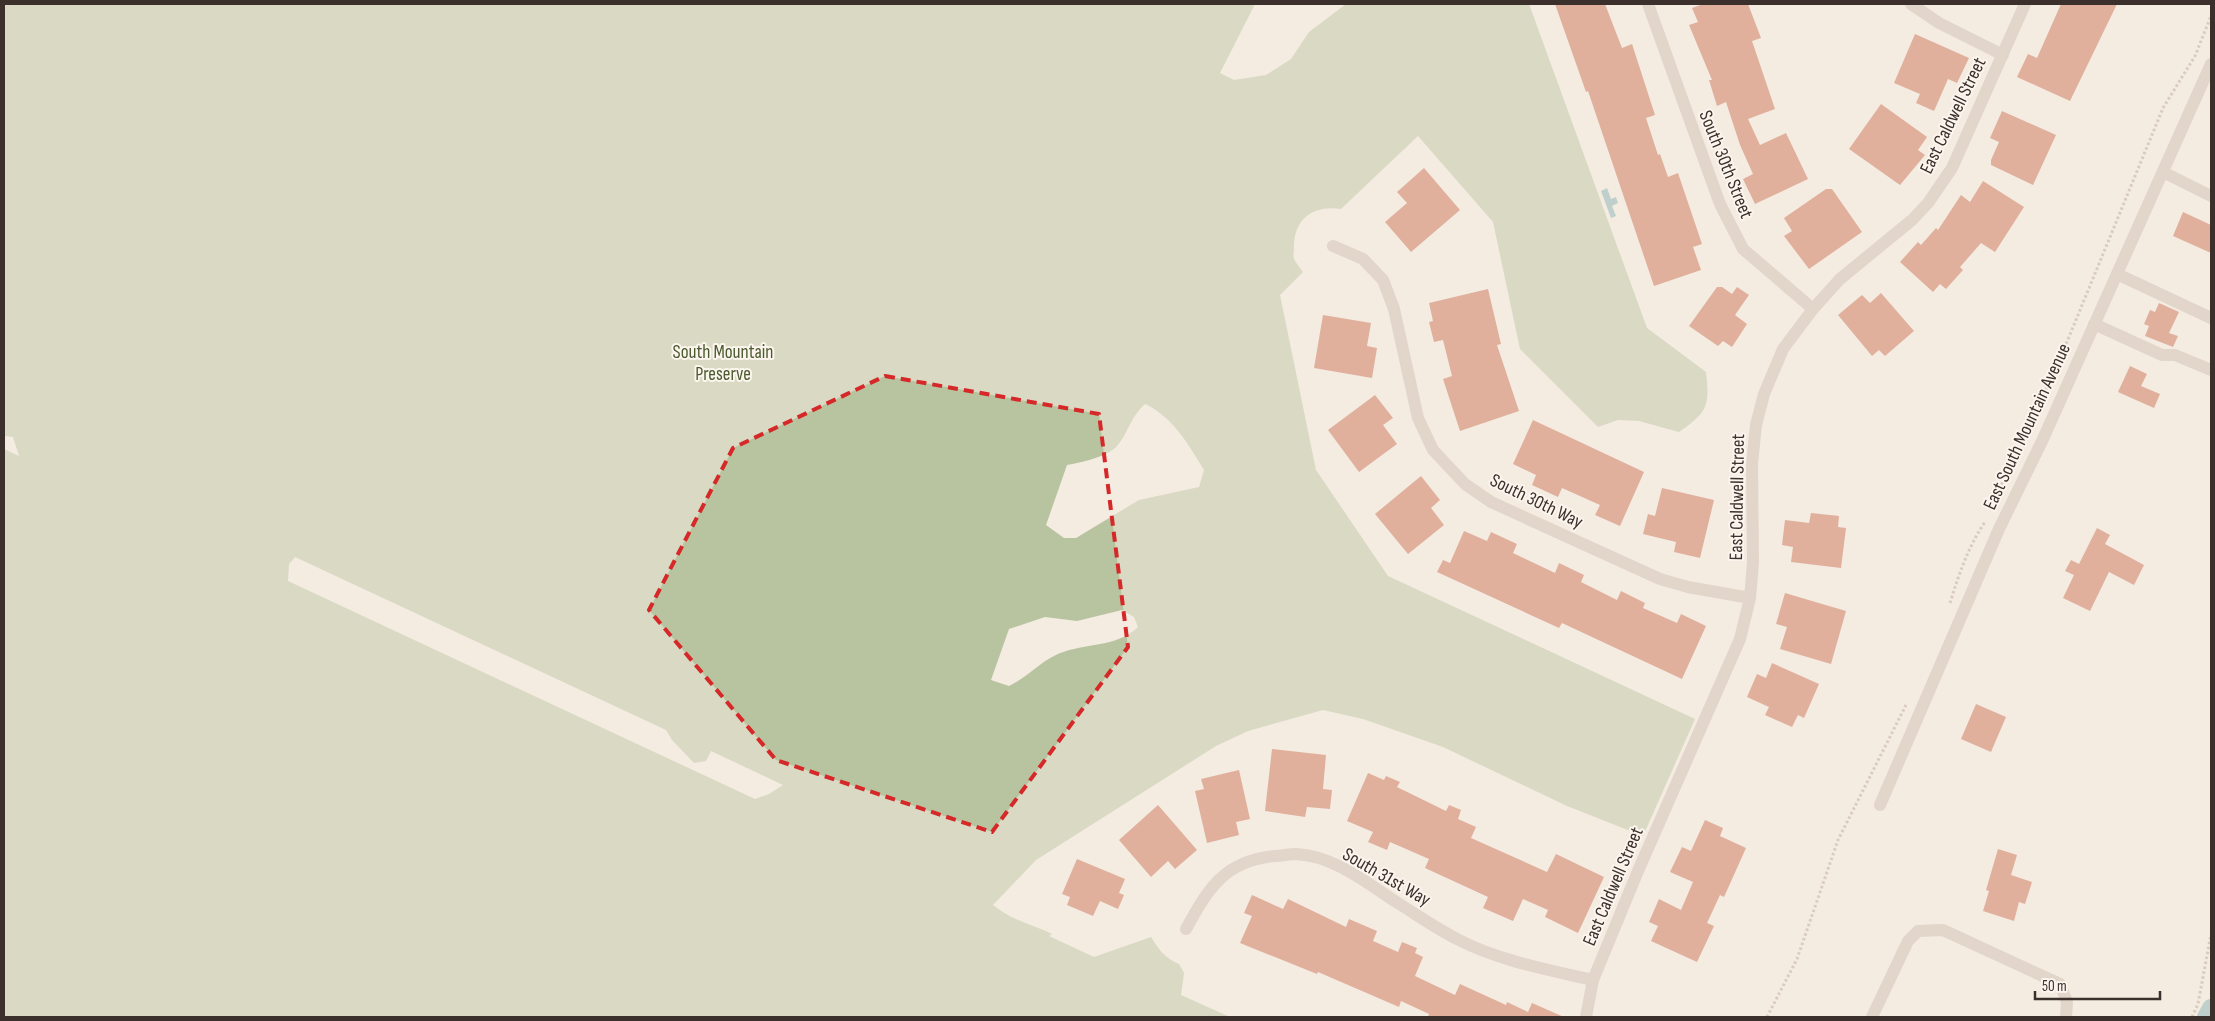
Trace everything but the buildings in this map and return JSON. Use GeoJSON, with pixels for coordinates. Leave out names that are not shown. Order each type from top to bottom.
{"type":"FeatureCollection","features":[{"type":"Feature","properties":{"kind":"street","name":"South 30th Street"},"geometry":{"type":"LineString","coordinates":[[1648,4],[1720,204],[1743,249],[1813,309]]}},
{"type":"Feature","properties":{"kind":"street"},"geometry":{"type":"LineString","coordinates":[[1911,4],[1939,23],[2003,55]]}},
{"type":"Feature","properties":{"kind":"street","name":"East Caldwell Street"},"geometry":{"type":"LineString","coordinates":[[1586,1017],[1593,980],[1740,639],[1750,598],[1753,563],[1752,464],[1756,425],[1764,394],[1783,349],[1813,309],[1840,279],[1912,220],[1928,203],[1952,168],[2025,4]]}},
{"type":"Feature","properties":{"kind":"street","name":"East South Mountain Avenue"},"geometry":{"type":"LineString","coordinates":[[1880,806],[1999,529],[2043,439],[2163,172],[2208,82],[2211,64]]}},
{"type":"Feature","properties":{"kind":"street"},"geometry":{"type":"LineString","coordinates":[[2163,172],[2211,196]]}},
{"type":"Feature","properties":{"kind":"street","name":"South 30th Way"},"geometry":{"type":"LineString","coordinates":[[1333,246],[1363,259],[1383,280],[1394,309],[1418,418],[1433,450],[1465,484],[1491,502],[1660,579],[1688,587],[1750,598]]}},
{"type":"Feature","properties":{"kind":"street"},"geometry":{"type":"LineString","coordinates":[[2117,274],[2211,318]]}},
{"type":"Feature","properties":{"kind":"street"},"geometry":{"type":"LineString","coordinates":[[2094,324],[2162,355],[2175,355],[2211,370]]}},
{"type":"Feature","properties":{"kind":"street","name":"South 31st Way"},"geometry":{"type":"LineString","coordinates":[[1186,929],[1205,895],[1226,872],[1245,861],[1297,854],[1332,864],[1363,879],[1400,905],[1460,940],[1518,961],[1593,980]]}},
{"type":"Feature","properties":{"kind":"street"},"geometry":{"type":"LineString","coordinates":[[1872,1017],[1908,941],[1918,931],[1943,930],[2060,984],[2068,1002],[2066,1017]]}},
{"type":"Feature","properties":{"kind":"path"},"geometry":{"type":"LineString","coordinates":[[1997,498],[2010,465],[2055,370],[2162,108],[2195,56],[2211,16]]}},
{"type":"Feature","properties":{"kind":"path"},"geometry":{"type":"LineString","coordinates":[[1948,611],[1962,564],[1974,538],[1991,514]]}},
{"type":"Feature","properties":{"kind":"path"},"geometry":{"type":"LineString","coordinates":[[1767,1017],[1797,959],[1838,840],[1908,701]]}},
{"type":"Feature","properties":{"kind":"path"},"geometry":{"type":"LineString","coordinates":[[2192,1017],[2198,1004],[2211,934]]}},
{"type":"Feature","properties":{"kind":"highlighted area"},"geometry":{"type":"Polygon","coordinates":[[[885,376],[1099,414],[1128,647],[992,832],[776,760],[649,610],[733,448],[885,376]]]}},
{"type":"Feature","properties":{"kind":"green space","name":"South Mountain Preserve"},"geometry":{"type":"Polygon","coordinates":[[[4,4],[1255,4],[1220,73],[1234,80],[1266,75],[1291,59],[1309,32],[1346,4],[1529,4],[1647,328],[1706,372],[1707,401],[1704,408],[1696,419],[1679,432],[1639,421],[1618,420],[1598,427],[1520,349],[1493,222],[1418,136],[1341,209],[1322,209],[1307,216],[1298,228],[1295,237],[1294,259],[1303,272],[1280,295],[1316,470],[1388,576],[1695,719],[1643,836],[1567,806],[1443,747],[1363,719],[1323,710],[1248,731],[1216,746],[1036,860],[993,905],[1021,921],[1052,934],[1049,936],[1094,957],[1151,937],[1163,953],[1179,964],[1184,973],[1181,995],[1230,1017],[4,1017],[4,449],[19,456],[13,437],[4,436],[4,4]],[[1145,404],[1113,450],[1079,463],[1067,465],[1046,525],[1064,538],[1076,538],[1139,500],[1199,487],[1204,470],[1192,451],[1179,432],[1164,416],[1145,404]],[[295,557],[289,564],[288,581],[755,799],[769,794],[783,785],[711,751],[706,761],[694,763],[672,740],[666,730],[295,557]],[[1122,610],[1077,621],[1045,617],[1009,629],[991,680],[1009,686],[1054,656],[1119,639],[1138,627],[1134,617],[1122,610]]]}},
{"type":"Feature","properties":{"kind":"water"},"geometry":{"type":"Polygon","coordinates":[[[1607,188],[1611,199],[1616,197],[1618,203],[1612,206],[1616,216],[1611,218],[1601,191],[1607,188]]]}},
{"type":"Feature","properties":{"kind":"waterway"},"geometry":{"type":"LineString","coordinates":[[2206,1017],[2211,1008]]}}]}
